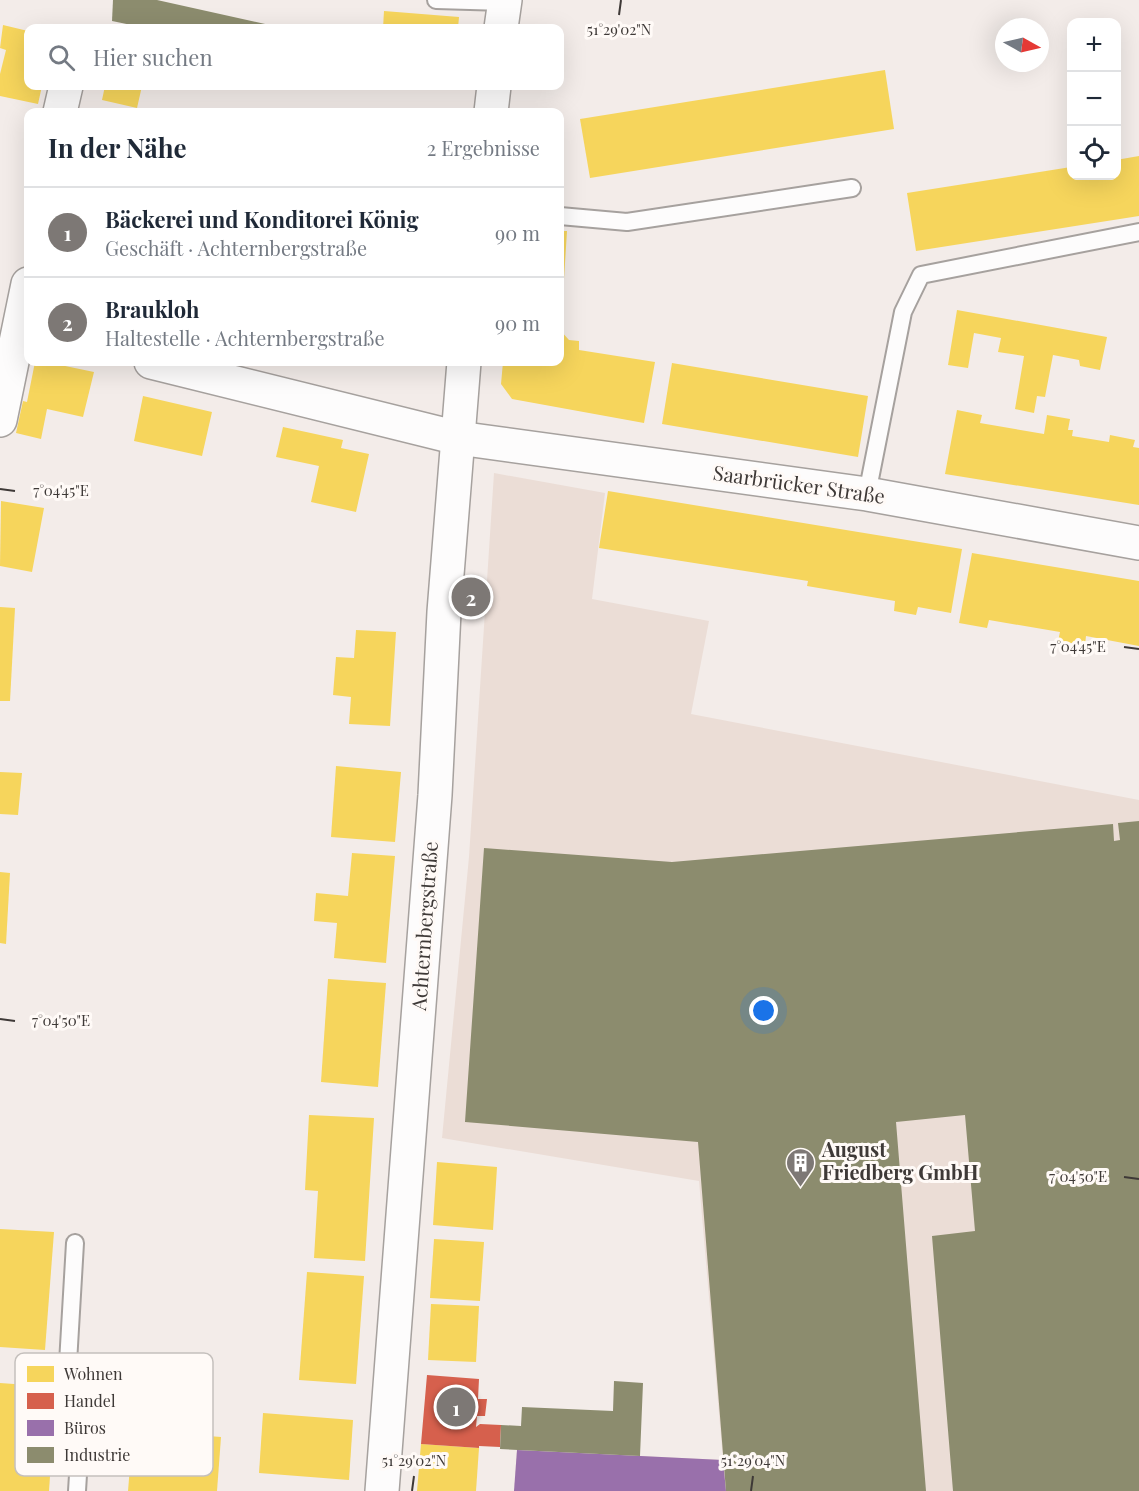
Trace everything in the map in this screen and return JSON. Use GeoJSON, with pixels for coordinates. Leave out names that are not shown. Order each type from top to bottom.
{"type":"FeatureCollection","features":[{"type":"Feature","properties":{"kind":"street"},"geometry":{"type":"LineString","coordinates":[[61,108],[65,90]]}},
{"type":"Feature","properties":{"kind":"street"},"geometry":{"type":"LineString","coordinates":[[491,108],[494,90]]}},
{"type":"Feature","properties":{"kind":"street"},"geometry":{"type":"LineString","coordinates":[[0,420],[16,329],[24,299]]}},
{"type":"Feature","properties":{"kind":"street","name":"Saarbrücker Straße"},"geometry":{"type":"LineString","coordinates":[[167,366],[458,438],[867,494],[1139,543]]}},
{"type":"Feature","properties":{"kind":"street","name":"Achternbergstraße"},"geometry":{"type":"LineString","coordinates":[[382,1491],[435,795],[444,612],[464,366]]}},
{"type":"Feature","properties":{"kind":"lane"},"geometry":{"type":"LineString","coordinates":[[436,0],[503,10]]}},
{"type":"Feature","properties":{"kind":"lane"},"geometry":{"type":"LineString","coordinates":[[564,216],[627,222],[852,188]]}},
{"type":"Feature","properties":{"kind":"lane"},"geometry":{"type":"LineString","coordinates":[[867,494],[903,312],[921,275],[1139,232]]}},
{"type":"Feature","properties":{"kind":"lane"},"geometry":{"type":"LineString","coordinates":[[69,1353],[75,1244]]}},
{"type":"Feature","properties":{"kind":"lane"},"geometry":{"type":"LineString","coordinates":[[77,1491],[78,1476]]}},
{"type":"Feature","properties":{"kind":"shaded area","name":"August Friedberg GmbH"},"geometry":{"type":"Polygon","coordinates":[[[494,473],[605,493],[592,599],[709,621],[691,714],[1139,800],[1139,1491],[514,1491],[517,1450],[723,1460],[699,1181],[442,1138],[469,857],[494,473]]]}},
{"type":"Feature","properties":{"kind":"building: Wohnen"},"geometry":{"type":"Polygon","coordinates":[[[384,11],[459,17],[458,24],[383,24],[384,11]]]}},
{"type":"Feature","properties":{"kind":"building: Wohnen"},"geometry":{"type":"Polygon","coordinates":[[[3,25],[24,30],[24,90],[41,90],[38,104],[0,96],[0,74],[6,50],[0,48],[3,25]]]}},
{"type":"Feature","properties":{"kind":"building: Wohnen"},"geometry":{"type":"Polygon","coordinates":[[[885,70],[894,129],[590,178],[580,119],[885,70]]]}},
{"type":"Feature","properties":{"kind":"building: Wohnen"},"geometry":{"type":"Polygon","coordinates":[[[104,90],[141,90],[137,108],[102,100],[104,90]]]}},
{"type":"Feature","properties":{"kind":"building: Wohnen"},"geometry":{"type":"Polygon","coordinates":[[[1139,156],[1139,216],[916,251],[907,193],[1067,168],[1067,180],[1121,180],[1121,159],[1139,156]]]}},
{"type":"Feature","properties":{"kind":"building: Wohnen"},"geometry":{"type":"Polygon","coordinates":[[[564,231],[567,231],[564,279],[564,231]]]}},
{"type":"Feature","properties":{"kind":"building: Wohnen"},"geometry":{"type":"Polygon","coordinates":[[[957,310],[1107,337],[1100,370],[1080,366],[1079,360],[1053,355],[1045,397],[1037,396],[1034,413],[1015,409],[1024,356],[998,352],[1001,338],[974,333],[968,368],[948,365],[957,310]]]}},
{"type":"Feature","properties":{"kind":"building: Wohnen"},"geometry":{"type":"Polygon","coordinates":[[[564,334],[569,340],[579,341],[579,350],[655,362],[644,423],[512,399],[501,384],[503,366],[564,366],[564,334]]]}},
{"type":"Feature","properties":{"kind":"building: Wohnen"},"geometry":{"type":"Polygon","coordinates":[[[672,363],[868,396],[858,457],[662,424],[672,363]]]}},
{"type":"Feature","properties":{"kind":"building: Wohnen"},"geometry":{"type":"Polygon","coordinates":[[[34,366],[65,366],[94,372],[83,417],[47,409],[41,439],[16,433],[23,401],[27,402],[34,366]]]}},
{"type":"Feature","properties":{"kind":"building: Wohnen"},"geometry":{"type":"Polygon","coordinates":[[[143,396],[212,412],[202,456],[134,441],[143,396]]]}},
{"type":"Feature","properties":{"kind":"building: Wohnen"},"geometry":{"type":"Polygon","coordinates":[[[957,410],[982,415],[980,423],[1044,434],[1047,415],[1070,419],[1068,430],[1073,430],[1072,436],[1109,442],[1110,435],[1135,440],[1133,447],[1139,448],[1139,505],[945,474],[957,410]]]}},
{"type":"Feature","properties":{"kind":"building: Wohnen"},"geometry":{"type":"Polygon","coordinates":[[[283,427],[343,440],[341,448],[369,454],[356,512],[311,502],[319,466],[276,457],[283,427]]]}},
{"type":"Feature","properties":{"kind":"building: Wohnen"},"geometry":{"type":"Polygon","coordinates":[[[608,491],[962,549],[951,613],[918,607],[916,615],[894,611],[895,601],[807,586],[808,581],[599,548],[608,491]]]}},
{"type":"Feature","properties":{"kind":"building: Wohnen"},"geometry":{"type":"Polygon","coordinates":[[[1,501],[44,508],[32,572],[0,566],[1,501]]]}},
{"type":"Feature","properties":{"kind":"building: Wohnen"},"geometry":{"type":"Polygon","coordinates":[[[972,553],[1139,581],[1139,646],[1086,636],[1085,645],[1058,641],[1060,632],[989,620],[987,628],[959,623],[972,553]]]}},
{"type":"Feature","properties":{"kind":"building: Wohnen"},"geometry":{"type":"Polygon","coordinates":[[[0,607],[15,608],[10,701],[0,701],[0,607]]]}},
{"type":"Feature","properties":{"kind":"building: Wohnen"},"geometry":{"type":"Polygon","coordinates":[[[356,630],[396,632],[390,726],[349,724],[351,697],[333,695],[336,657],[354,658],[356,630]]]}},
{"type":"Feature","properties":{"kind":"building: Wohnen"},"geometry":{"type":"Polygon","coordinates":[[[336,766],[401,772],[395,842],[331,837],[336,766]]]}},
{"type":"Feature","properties":{"kind":"building: Wohnen"},"geometry":{"type":"Polygon","coordinates":[[[0,772],[22,773],[18,815],[0,814],[0,772]]]}},
{"type":"Feature","properties":{"kind":"building: Wohnen"},"geometry":{"type":"Polygon","coordinates":[[[352,853],[395,856],[386,963],[334,958],[337,923],[314,921],[316,893],[348,896],[352,853]]]}},
{"type":"Feature","properties":{"kind":"building: Wohnen"},"geometry":{"type":"Polygon","coordinates":[[[0,872],[10,873],[6,944],[0,943],[0,872]]]}},
{"type":"Feature","properties":{"kind":"building: Wohnen"},"geometry":{"type":"Polygon","coordinates":[[[328,979],[386,983],[378,1087],[321,1082],[328,979]]]}},
{"type":"Feature","properties":{"kind":"building: Wohnen"},"geometry":{"type":"Polygon","coordinates":[[[309,1115],[374,1118],[365,1261],[314,1258],[318,1191],[305,1190],[309,1115]]]}},
{"type":"Feature","properties":{"kind":"building: Wohnen"},"geometry":{"type":"Polygon","coordinates":[[[437,1162],[497,1167],[493,1230],[433,1225],[437,1162]]]}},
{"type":"Feature","properties":{"kind":"building: Wohnen"},"geometry":{"type":"Polygon","coordinates":[[[0,1229],[54,1232],[45,1350],[0,1347],[0,1229]]]}},
{"type":"Feature","properties":{"kind":"building: Wohnen"},"geometry":{"type":"Polygon","coordinates":[[[434,1239],[484,1242],[480,1301],[430,1298],[434,1239]]]}},
{"type":"Feature","properties":{"kind":"building: Wohnen"},"geometry":{"type":"Polygon","coordinates":[[[307,1272],[364,1276],[356,1384],[299,1380],[307,1272]]]}},
{"type":"Feature","properties":{"kind":"building: Wohnen"},"geometry":{"type":"Polygon","coordinates":[[[431,1304],[479,1306],[476,1362],[428,1360],[431,1304]]]}},
{"type":"Feature","properties":{"kind":"building: Wohnen"},"geometry":{"type":"Polygon","coordinates":[[[0,1383],[15,1384],[15,1476],[50,1476],[49,1491],[0,1491],[0,1383]]]}},
{"type":"Feature","properties":{"kind":"building: Wohnen"},"geometry":{"type":"Polygon","coordinates":[[[263,1413],[353,1420],[349,1480],[259,1473],[263,1413]]]}},
{"type":"Feature","properties":{"kind":"building: Wohnen"},"geometry":{"type":"Polygon","coordinates":[[[213,1436],[221,1437],[217,1491],[128,1491],[129,1476],[213,1476],[213,1436]]]}},
{"type":"Feature","properties":{"kind":"building: Wohnen"},"geometry":{"type":"Polygon","coordinates":[[[421,1444],[479,1448],[476,1491],[417,1491],[421,1444]]]}},
{"type":"Feature","properties":{"kind":"building: Handel"},"geometry":{"type":"Polygon","coordinates":[[[427,1375],[479,1379],[478,1399],[487,1399],[485,1416],[477,1416],[476,1427],[480,1424],[501,1425],[500,1447],[421,1444],[427,1375]]]}},
{"type":"Feature","properties":{"kind":"building: Büros"},"geometry":{"type":"Polygon","coordinates":[[[517,1450],[723,1460],[726,1491],[514,1491],[517,1450]]]}},
{"type":"Feature","properties":{"kind":"building: Industrie"},"geometry":{"type":"Polygon","coordinates":[[[113,0],[157,0],[265,24],[127,24],[112,21],[113,0]]]}},
{"type":"Feature","properties":{"kind":"building: Industrie","name":"August Friedberg GmbH"},"geometry":{"type":"Polygon","coordinates":[[[1139,821],[1139,1491],[953,1491],[932,1236],[975,1231],[965,1115],[896,1122],[926,1491],[726,1491],[698,1142],[465,1122],[484,848],[672,862],[1113,824],[1114,841],[1120,840],[1118,823],[1139,821]]]}},
{"type":"Feature","properties":{"kind":"building: Industrie"},"geometry":{"type":"Polygon","coordinates":[[[614,1381],[643,1383],[640,1456],[500,1449],[501,1425],[521,1426],[522,1407],[613,1411],[614,1381]]]}},
{"type":"Feature","properties":{"kind":"place","name":"Braukloh"},"geometry":{"type":"Point","coordinates":[471,597]}},
{"type":"Feature","properties":{"kind":"place","name":"August Friedberg GmbH"},"geometry":{"type":"Point","coordinates":[801,1188]}},
{"type":"Feature","properties":{"kind":"place","name":"Bäckerei und Konditorei König"},"geometry":{"type":"Point","coordinates":[456,1407]}}]}
